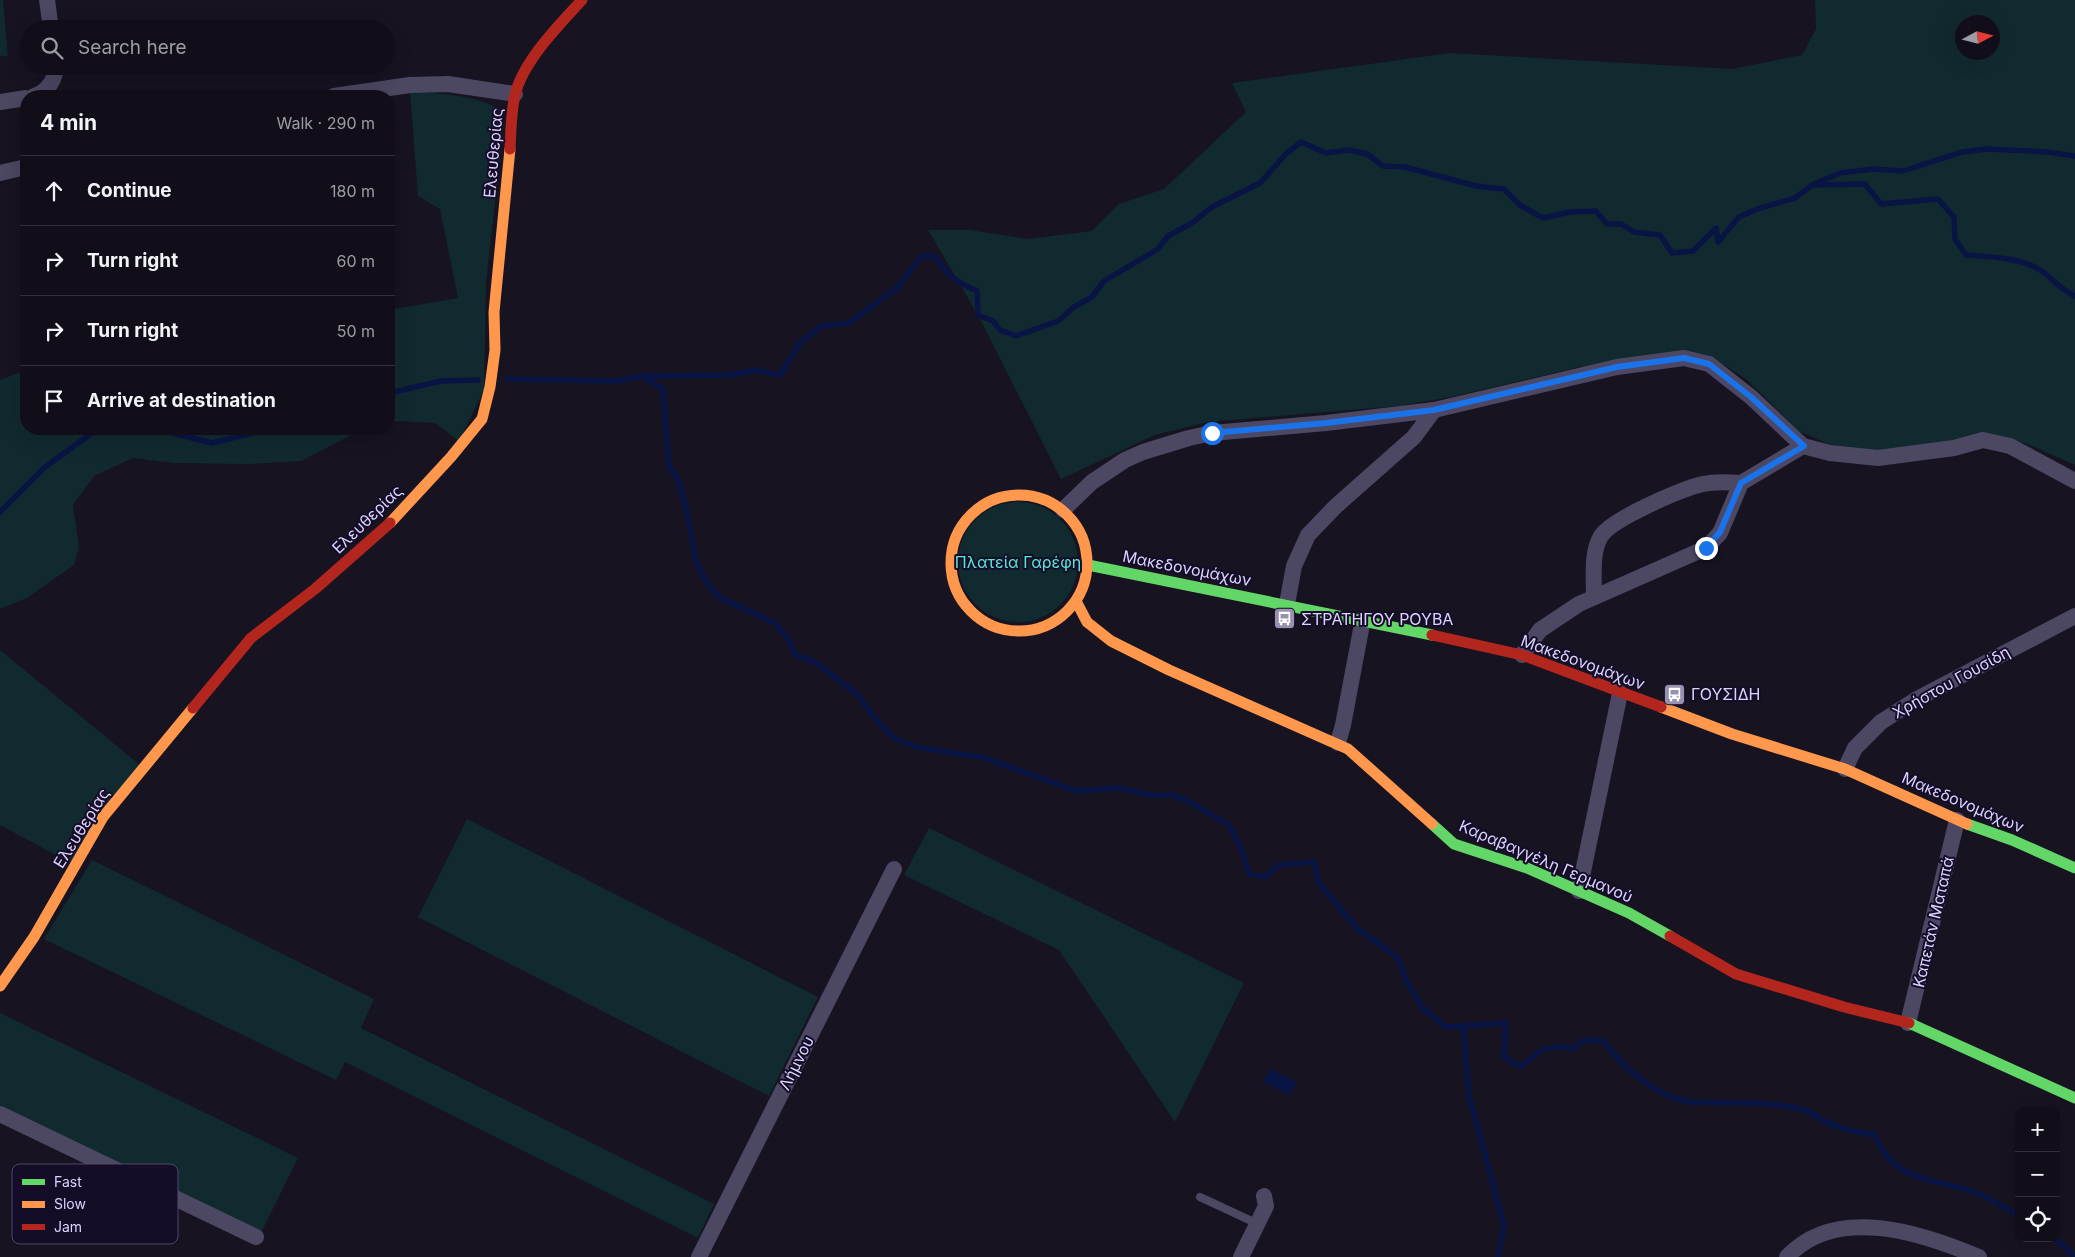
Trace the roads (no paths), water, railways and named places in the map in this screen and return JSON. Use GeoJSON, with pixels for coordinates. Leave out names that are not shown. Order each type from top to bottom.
{"type":"FeatureCollection","features":[{"type":"Feature","properties":{"kind":"street"},"geometry":{"type":"LineString","coordinates":[[47,0],[50,20]]}},
{"type":"Feature","properties":{"kind":"street","name":"Ελευθερίας"},"geometry":{"type":"LineString","coordinates":[[0,986],[34,937],[103,817],[251,638],[315,589],[385,528],[451,457],[482,419],[490,387],[495,350],[494,312],[515,94],[521,79],[540,47],[582,0]]}},
{"type":"Feature","properties":{"kind":"street"},"geometry":{"type":"LineString","coordinates":[[44,90],[55,75]]}},
{"type":"Feature","properties":{"kind":"street"},"geometry":{"type":"LineString","coordinates":[[375,90],[410,85],[448,84],[515,94]]}},
{"type":"Feature","properties":{"kind":"street"},"geometry":{"type":"LineString","coordinates":[[0,102],[20,99]]}},
{"type":"Feature","properties":{"kind":"street"},"geometry":{"type":"LineString","coordinates":[[0,173],[20,168]]}},
{"type":"Feature","properties":{"kind":"street"},"geometry":{"type":"LineString","coordinates":[[1063,510],[1111,468],[1143,452],[1171,443],[1212,433],[1343,421],[1434,410],[1610,368],[1684,358],[1709,364],[1751,397],[1804,446],[1830,453],[1878,458],[1954,448],[1983,440],[2010,446],[2075,481]]}},
{"type":"Feature","properties":{"kind":"street"},"geometry":{"type":"LineString","coordinates":[[1287,604],[1294,566],[1308,535],[1336,506],[1414,438],[1434,410]]}},
{"type":"Feature","properties":{"kind":"street"},"geometry":{"type":"LineString","coordinates":[[1594,597],[1595,555],[1600,538],[1608,526],[1626,516],[1703,484],[1741,483],[1804,446]]}},
{"type":"Feature","properties":{"kind":"street"},"geometry":{"type":"LineString","coordinates":[[1522,655],[1540,630],[1579,604],[1706,548],[1720,532],[1741,483]]}},
{"type":"Feature","properties":{"kind":"street"},"geometry":{"type":"LineString","coordinates":[[1025,494],[1043,498],[1063,510],[1082,535],[1088,565],[1086,578],[1076,601],[1065,614],[1044,626],[1020,631],[1004,630],[989,624],[970,609],[956,589],[952,573],[951,556],[954,541],[962,526],[985,503],[1007,495],[1025,494]]}},
{"type":"Feature","properties":{"kind":"street","name":"Μακεδονομάχων"},"geometry":{"type":"LineString","coordinates":[[1088,565],[1363,619],[1522,655],[1620,694],[1732,734],[1845,769],[1957,820],[2012,840],[2075,868]]}},
{"type":"Feature","properties":{"kind":"street","name":"Καραβαγγέλη Γερμανού"},"geometry":{"type":"LineString","coordinates":[[1076,601],[1087,622],[1111,641],[1168,670],[1338,743],[1355,754],[1454,844],[1526,868],[1629,913],[1736,974],[1844,1007],[1908,1023],[2075,1098]]}},
{"type":"Feature","properties":{"kind":"street","name":"Χρήστου Γουσίδη"},"geometry":{"type":"LineString","coordinates":[[1845,769],[1855,748],[1881,722],[1917,699],[2075,616]]}},
{"type":"Feature","properties":{"kind":"street"},"geometry":{"type":"LineString","coordinates":[[1338,743],[1363,619]]}},
{"type":"Feature","properties":{"kind":"street"},"geometry":{"type":"LineString","coordinates":[[1579,891],[1620,694]]}},
{"type":"Feature","properties":{"kind":"street","name":"Καπετάν Ματαπά"},"geometry":{"type":"LineString","coordinates":[[1908,1023],[1957,820]]}},
{"type":"Feature","properties":{"kind":"street","name":"Λήμνου"},"geometry":{"type":"LineString","coordinates":[[699,1257],[894,869]]}},
{"type":"Feature","properties":{"kind":"street"},"geometry":{"type":"LineString","coordinates":[[0,1114],[104,1164]]}},
{"type":"Feature","properties":{"kind":"street"},"geometry":{"type":"LineString","coordinates":[[1241,1257],[1266,1206],[1264,1196]]}},
{"type":"Feature","properties":{"kind":"street"},"geometry":{"type":"LineString","coordinates":[[178,1200],[256,1237]]}},
{"type":"Feature","properties":{"kind":"street"},"geometry":{"type":"LineString","coordinates":[[1787,1257],[1805,1241],[1824,1233],[1860,1226],[1912,1232],[1979,1257]]}},
{"type":"Feature","properties":{"kind":"lane"},"geometry":{"type":"LineString","coordinates":[[1200,1197],[1258,1224]]}},
{"type":"Feature","properties":{"kind":"waterway"},"geometry":{"type":"LineString","coordinates":[[508,379],[617,381],[642,376],[731,375],[756,370],[780,375],[800,343],[821,326],[849,323],[898,287],[922,256],[935,256],[953,278],[977,291],[978,315],[993,321],[1000,330],[1016,336],[1058,321],[1074,307],[1092,297],[1104,281],[1158,249],[1168,236],[1192,223],[1212,207],[1260,183],[1286,154],[1301,142],[1326,153],[1349,150],[1367,154],[1383,166],[1405,167],[1476,186],[1504,189],[1520,205],[1543,218],[1570,212],[1596,211],[1607,224],[1621,224],[1634,232],[1660,235],[1672,253],[1693,251],[1716,228],[1718,242],[1739,217],[1757,209],[1795,198],[1812,185],[1840,173],[1873,169],[1903,171],[1962,152],[1987,149],[2047,152],[2075,156]]}},
{"type":"Feature","properties":{"kind":"waterway"},"geometry":{"type":"LineString","coordinates":[[1815,185],[1865,184],[1881,204],[1938,199],[1954,217],[1955,239],[1966,255],[2004,258],[2023,262],[2045,273],[2065,291],[2075,296]]}},
{"type":"Feature","properties":{"kind":"waterway"},"geometry":{"type":"LineString","coordinates":[[642,376],[663,389],[669,466],[678,480],[685,503],[696,561],[705,580],[718,597],[775,623],[789,640],[795,655],[815,662],[857,694],[876,720],[894,738],[916,747],[985,758],[1076,791],[1117,788],[1152,795],[1173,795],[1188,801],[1229,825],[1241,848],[1249,874],[1265,877],[1279,865],[1314,862],[1319,884],[1358,929],[1397,957],[1408,984],[1423,1008],[1445,1027],[1506,1023],[1504,1057],[1521,1067],[1533,1056],[1550,1047],[1572,1049],[1585,1040],[1603,1041],[1631,1071],[1667,1095],[1693,1102],[1776,1105],[1804,1110],[1836,1126],[1875,1135],[1882,1150],[1892,1162],[1903,1170],[1916,1176],[1980,1194],[2015,1214]]}},
{"type":"Feature","properties":{"kind":"waterway"},"geometry":{"type":"LineString","coordinates":[[395,392],[441,381],[478,380]]}},
{"type":"Feature","properties":{"kind":"waterway"},"geometry":{"type":"LineString","coordinates":[[0,512],[45,467],[89,435]]}},
{"type":"Feature","properties":{"kind":"waterway"},"geometry":{"type":"LineString","coordinates":[[180,435],[212,443],[245,435]]}},
{"type":"Feature","properties":{"kind":"waterway"},"geometry":{"type":"LineString","coordinates":[[1463,1026],[1469,1096],[1504,1225],[1498,1257]]}},
{"type":"Feature","properties":{"kind":"waterway"},"geometry":{"type":"LineString","coordinates":[[2059,1242],[2075,1256]]}},
{"type":"Feature","properties":{"kind":"place","name":"ΣΤΡΑΤΗΓΟΥ ΡΟΥΒΑ"},"geometry":{"type":"Point","coordinates":[1285,619]}},
{"type":"Feature","properties":{"kind":"place","name":"ΓΟΥΣΙΔΗ"},"geometry":{"type":"Point","coordinates":[1675,694]}},
{"type":"Feature","properties":{"kind":"park label","name":"Πλατεία Γαρέφη"},"geometry":{"type":"Point","coordinates":[1018,562]}}]}
